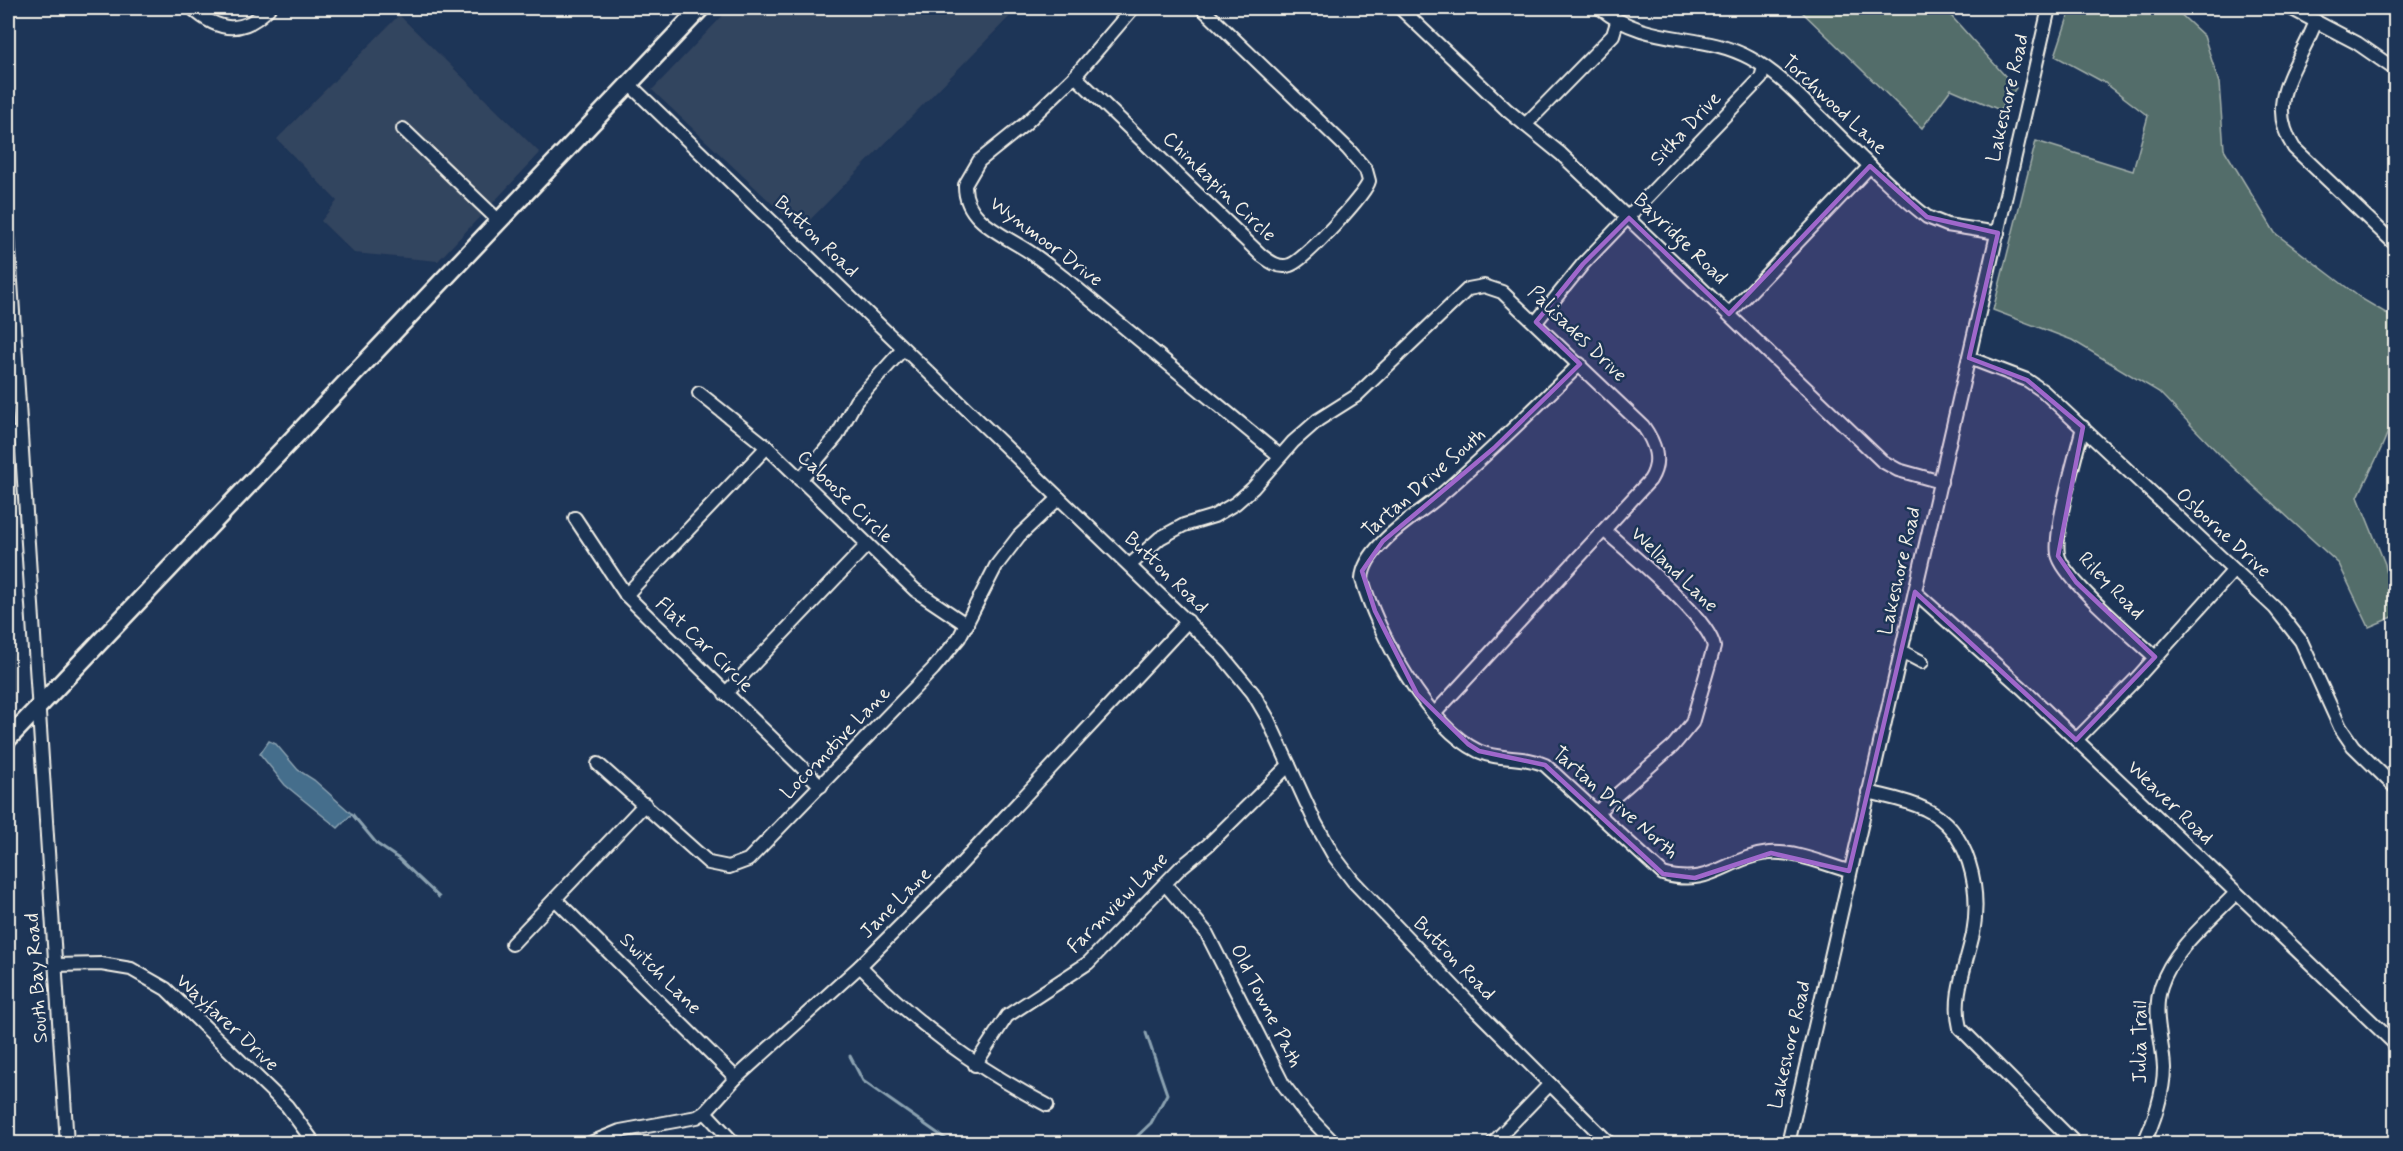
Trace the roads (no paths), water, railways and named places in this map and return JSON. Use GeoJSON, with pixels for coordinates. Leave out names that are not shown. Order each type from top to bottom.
{"type":"FeatureCollection","features":[{"type":"Feature","properties":{"kind":"main road"},"geometry":{"type":"LineString","coordinates":[[8,739],[701,8]]}},
{"type":"Feature","properties":{"kind":"street"},"geometry":{"type":"LineString","coordinates":[[192,8],[206,20],[220,27],[238,27],[257,20],[269,8]]}},
{"type":"Feature","properties":{"kind":"street","name":"Wynmoor Drive"},"geometry":{"type":"LineString","coordinates":[[1133,8],[1075,76],[1025,124],[980,161],[965,185],[970,207],[987,225],[1034,255],[1068,281],[1280,456]]}},
{"type":"Feature","properties":{"kind":"street","name":"Chinkapin Circle"},"geometry":{"type":"LineString","coordinates":[[1075,76],[1261,255],[1281,266],[1294,264],[1362,195],[1369,181],[1366,170],[1348,149],[1202,8]]}},
{"type":"Feature","properties":{"kind":"street","name":"Bayridge Road"},"geometry":{"type":"LineString","coordinates":[[1400,8],[1526,125],[1561,154],[1882,461],[1898,470],[1941,482]]}},
{"type":"Feature","properties":{"kind":"street","name":"Torchwood Lane"},"geometry":{"type":"LineString","coordinates":[[1600,8],[1617,22],[1636,30],[1735,51],[1764,67],[1779,77],[1870,166],[1928,217],[1947,225],[1998,233]]}},
{"type":"Feature","properties":{"kind":"street","name":"Lakeshore Road"},"geometry":{"type":"LineString","coordinates":[[1788,1143],[2049,8]]}},
{"type":"Feature","properties":{"kind":"street"},"geometry":{"type":"LineString","coordinates":[[2290,8],[2356,43],[2396,70]]}},
{"type":"Feature","properties":{"kind":"street"},"geometry":{"type":"LineString","coordinates":[[2316,21],[2284,93],[2281,112],[2283,131],[2294,148],[2396,245]]}},
{"type":"Feature","properties":{"kind":"street"},"geometry":{"type":"LineString","coordinates":[[1526,125],[1612,35],[1617,22]]}},
{"type":"Feature","properties":{"kind":"street","name":"Sitka Drive"},"geometry":{"type":"LineString","coordinates":[[1536,322],[1583,264],[1761,78],[1764,67]]}},
{"type":"Feature","properties":{"kind":"street","name":"Button Road"},"geometry":{"type":"LineString","coordinates":[[628,83],[1220,653],[1253,693],[1334,856],[1353,881],[1610,1143]]}},
{"type":"Feature","properties":{"kind":"street"},"geometry":{"type":"LineString","coordinates":[[403,129],[498,220]]}},
{"type":"Feature","properties":{"kind":"street"},"geometry":{"type":"LineString","coordinates":[[1729,314],[1870,166]]}},
{"type":"Feature","properties":{"kind":"street","name":"South Bay Road"},"geometry":{"type":"LineString","coordinates":[[8,235],[14,434],[39,706],[67,1143]]}},
{"type":"Feature","properties":{"kind":"street","name":"Palisades Drive"},"geometry":{"type":"LineString","coordinates":[[1130,565],[1160,538],[1184,525],[1214,516],[1236,503],[1318,420],[1363,391],[1468,289],[1484,286],[1502,292],[1643,426],[1656,448],[1657,466],[1650,480],[1435,713]]}},
{"type":"Feature","properties":{"kind":"street"},"geometry":{"type":"LineString","coordinates":[[800,480],[837,436],[856,401],[903,349]]}},
{"type":"Feature","properties":{"kind":"street","name":"Osborne Drive"},"geometry":{"type":"LineString","coordinates":[[1970,358],[2027,380],[2043,391],[2234,570],[2295,633],[2340,727],[2353,746],[2396,788]]}},
{"type":"Feature","properties":{"kind":"street","name":"Tartan Drive South"},"geometry":{"type":"LineString","coordinates":[[1435,713],[1417,694],[1404,671],[1365,588],[1362,571],[1383,541],[1425,510],[1494,448],[1580,364]]}},
{"type":"Feature","properties":{"kind":"street","name":"Caboose Circle"},"geometry":{"type":"LineString","coordinates":[[699,393],[767,447],[915,590],[967,625]]}},
{"type":"Feature","properties":{"kind":"street","name":"Riley Road"},"geometry":{"type":"LineString","coordinates":[[2083,427],[2057,543],[2058,556],[2076,582],[2155,657]]}},
{"type":"Feature","properties":{"kind":"street"},"geometry":{"type":"LineString","coordinates":[[626,595],[767,447]]}},
{"type":"Feature","properties":{"kind":"street","name":"Locomotive Lane"},"geometry":{"type":"LineString","coordinates":[[598,764],[709,863],[729,867],[748,860],[933,669],[967,625],[996,566],[1019,536],[1059,498]]}},
{"type":"Feature","properties":{"kind":"street","name":"Flat Car Circle"},"geometry":{"type":"LineString","coordinates":[[575,518],[626,595],[821,786]]}},
{"type":"Feature","properties":{"kind":"street","name":"Welland Lane"},"geometry":{"type":"LineString","coordinates":[[1597,812],[1672,746],[1692,723],[1714,647],[1708,630],[1700,620],[1604,530]]}},
{"type":"Feature","properties":{"kind":"street"},"geometry":{"type":"LineString","coordinates":[[725,693],[867,545]]}},
{"type":"Feature","properties":{"kind":"street"},"geometry":{"type":"LineString","coordinates":[[2076,740],[2234,570]]}},
{"type":"Feature","properties":{"kind":"street","name":"Weaver Road"},"geometry":{"type":"LineString","coordinates":[[1915,592],[2076,740],[2396,1045]]}},
{"type":"Feature","properties":{"kind":"street","name":"Jane Lane"},"geometry":{"type":"LineString","coordinates":[[705,1113],[736,1078],[860,966],[956,870],[1188,621]]}},
{"type":"Feature","properties":{"kind":"street"},"geometry":{"type":"LineString","coordinates":[[1901,651],[1922,662]]}},
{"type":"Feature","properties":{"kind":"street","name":"Tartan Drive North"},"geometry":{"type":"LineString","coordinates":[[1435,713],[1479,751],[1536,761],[1545,765],[1655,868],[1680,878],[1705,876],[1771,853],[1803,857],[1850,871]]}},
{"type":"Feature","properties":{"kind":"street","name":"Farmview Lane"},"geometry":{"type":"LineString","coordinates":[[975,1065],[1007,1016],[1088,963],[1165,884],[1289,765]]}},
{"type":"Feature","properties":{"kind":"street"},"geometry":{"type":"LineString","coordinates":[[1868,792],[1928,810],[1944,822],[1958,838],[1970,865],[1976,899],[1973,932],[1956,1012],[1959,1028],[2076,1143]]}},
{"type":"Feature","properties":{"kind":"street"},"geometry":{"type":"LineString","coordinates":[[512,944],[645,804]]}},
{"type":"Feature","properties":{"kind":"street","name":"Old Towne Path"},"geometry":{"type":"LineString","coordinates":[[1165,884],[1196,918],[1212,942],[1283,1084],[1305,1113],[1335,1143]]}},
{"type":"Feature","properties":{"kind":"street","name":"Julia Trail"},"geometry":{"type":"LineString","coordinates":[[2143,1143],[2160,1091],[2164,1070],[2157,1026],[2157,1002],[2162,984],[2174,957],[2235,894]]}},
{"type":"Feature","properties":{"kind":"street","name":"Switch Lane"},"geometry":{"type":"LineString","coordinates":[[555,899],[736,1078]]}},
{"type":"Feature","properties":{"kind":"street","name":"Wayfarer Drive"},"geometry":{"type":"LineString","coordinates":[[56,965],[101,964],[131,969],[166,989],[287,1106],[315,1143]]}},
{"type":"Feature","properties":{"kind":"street"},"geometry":{"type":"LineString","coordinates":[[860,966],[923,1026],[975,1065],[1047,1105]]}},
{"type":"Feature","properties":{"kind":"street"},"geometry":{"type":"LineString","coordinates":[[1492,1143],[1550,1084]]}},
{"type":"Feature","properties":{"kind":"street"},"geometry":{"type":"LineString","coordinates":[[588,1143],[620,1131],[697,1117],[705,1113],[735,1143]]}},
{"type":"Feature","properties":{"kind":"waterway"},"geometry":{"type":"LineString","coordinates":[[352,814],[377,844],[399,859],[439,897]]}},
{"type":"Feature","properties":{"kind":"waterway"},"geometry":{"type":"LineString","coordinates":[[1129,1144],[1151,1123],[1167,1094],[1146,1033]]}},
{"type":"Feature","properties":{"kind":"waterway"},"geometry":{"type":"LineString","coordinates":[[850,1056],[863,1081],[953,1144]]}}]}
